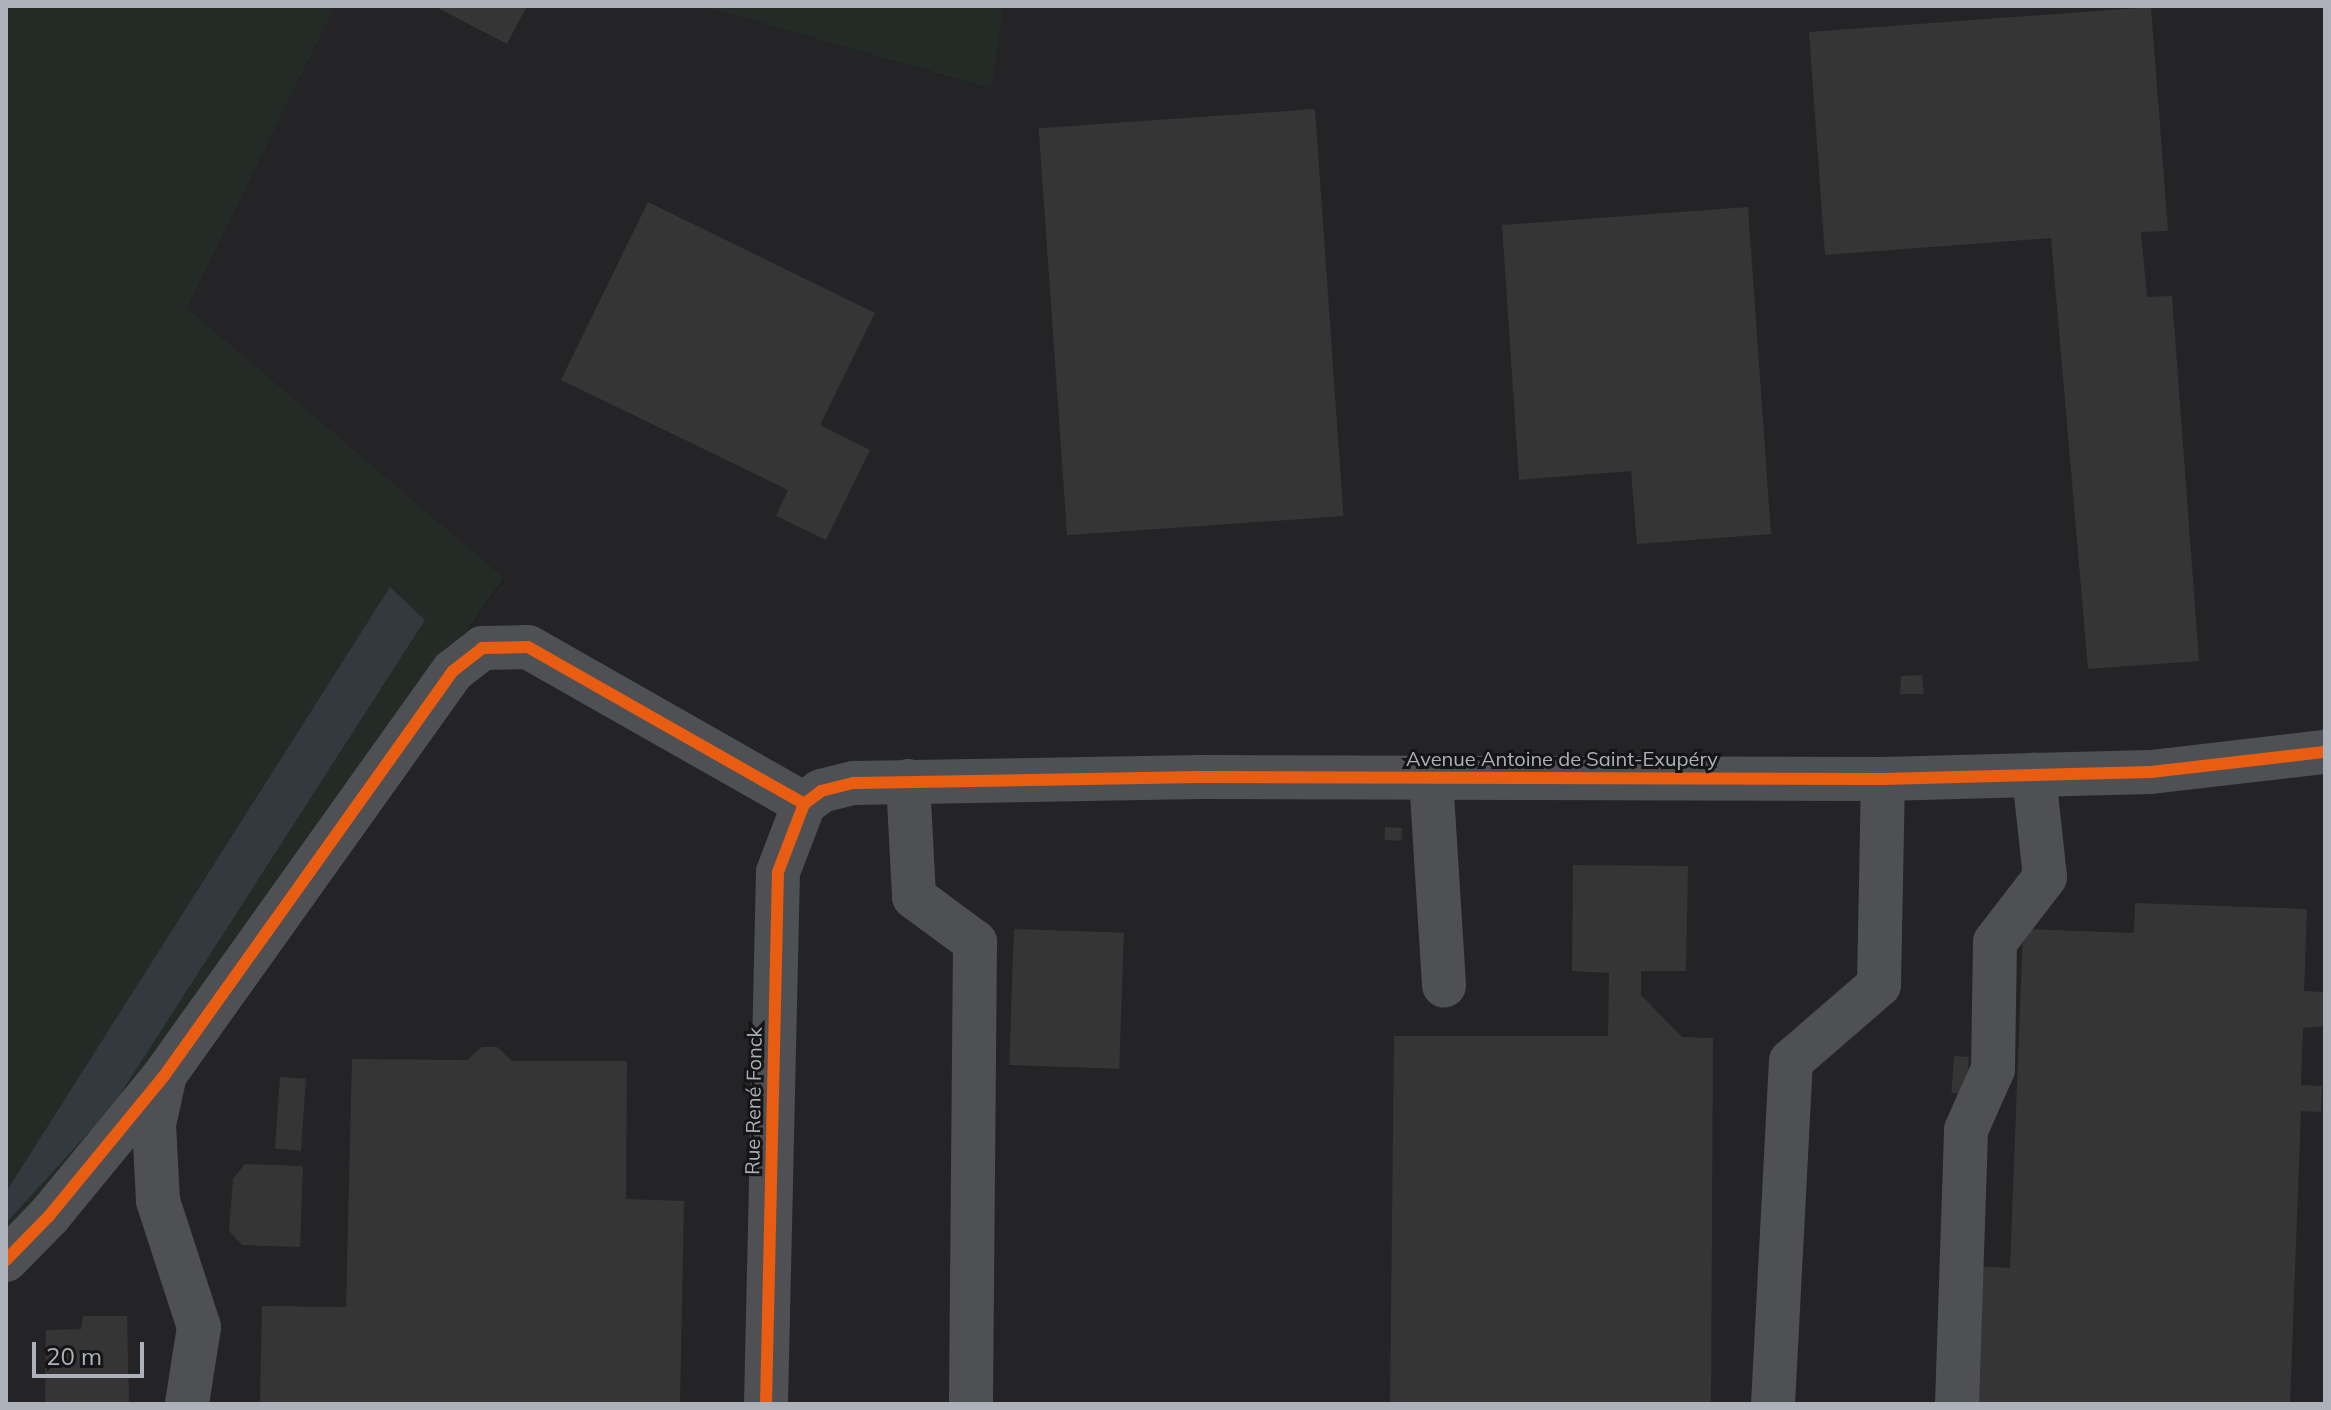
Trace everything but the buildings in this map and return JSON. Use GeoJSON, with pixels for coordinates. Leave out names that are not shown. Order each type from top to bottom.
{"type":"FeatureCollection","features":[{"type":"Feature","properties":{"kind":"street"},"geometry":{"type":"LineString","coordinates":[[6,1260],[49,1216],[164,1076],[453,671],[482,648],[528,647],[804,804]]}},
{"type":"Feature","properties":{"kind":"street","name":"Avenue Antoine de Saint-Exupéry"},"geometry":{"type":"LineString","coordinates":[[804,804],[821,791],[854,783],[908,781],[1883,779],[2151,772],[2325,752]]}},
{"type":"Feature","properties":{"kind":"street"},"geometry":{"type":"LineString","coordinates":[[1957,1404],[1966,1130],[1993,1069],[1995,942],[2045,877],[2034,775]]}},
{"type":"Feature","properties":{"kind":"street"},"geometry":{"type":"LineString","coordinates":[[1431,778],[1444,986]]}},
{"type":"Feature","properties":{"kind":"street"},"geometry":{"type":"LineString","coordinates":[[1773,1404],[1791,1061],[1879,985],[1883,779]]}},
{"type":"Feature","properties":{"kind":"street"},"geometry":{"type":"LineString","coordinates":[[908,781],[914,897],[975,942],[971,1404]]}},
{"type":"Feature","properties":{"kind":"street","name":"Rue René Fonck"},"geometry":{"type":"LineString","coordinates":[[766,1404],[778,872],[804,804]]}},
{"type":"Feature","properties":{"kind":"street"},"geometry":{"type":"LineString","coordinates":[[164,1076],[154,1124],[158,1201],[199,1327],[187,1404]]}},
{"type":"Feature","properties":{"kind":"shaded area"},"geometry":{"type":"Polygon","coordinates":[[[6,6],[335,6],[187,308],[504,578],[151,1083],[6,1242],[6,6]]]}},
{"type":"Feature","properties":{"kind":"shaded area"},"geometry":{"type":"Polygon","coordinates":[[[335,6],[702,6],[990,89],[1004,6],[2325,6],[2325,1404],[6,1404],[6,1242],[151,1083],[504,579],[186,308],[335,6]]]}},
{"type":"Feature","properties":{"kind":"shaded area"},"geometry":{"type":"Polygon","coordinates":[[[702,6],[1004,6],[991,89],[702,6]]]}},
{"type":"Feature","properties":{"kind":"shaded area"},"geometry":{"type":"Polygon","coordinates":[[[390,587],[425,620],[112,1107],[6,1223],[6,1192],[390,587]]]}},
{"type":"Feature","properties":{"kind":"cycle path"},"geometry":{"type":"LineString","coordinates":[[6,1260],[49,1216],[164,1076],[453,671],[482,648],[528,647],[804,804]]}},
{"type":"Feature","properties":{"kind":"cycle path"},"geometry":{"type":"LineString","coordinates":[[766,1404],[778,872],[804,804],[821,791],[854,783],[1200,777],[1883,779],[2151,772],[2325,752]]}}]}
